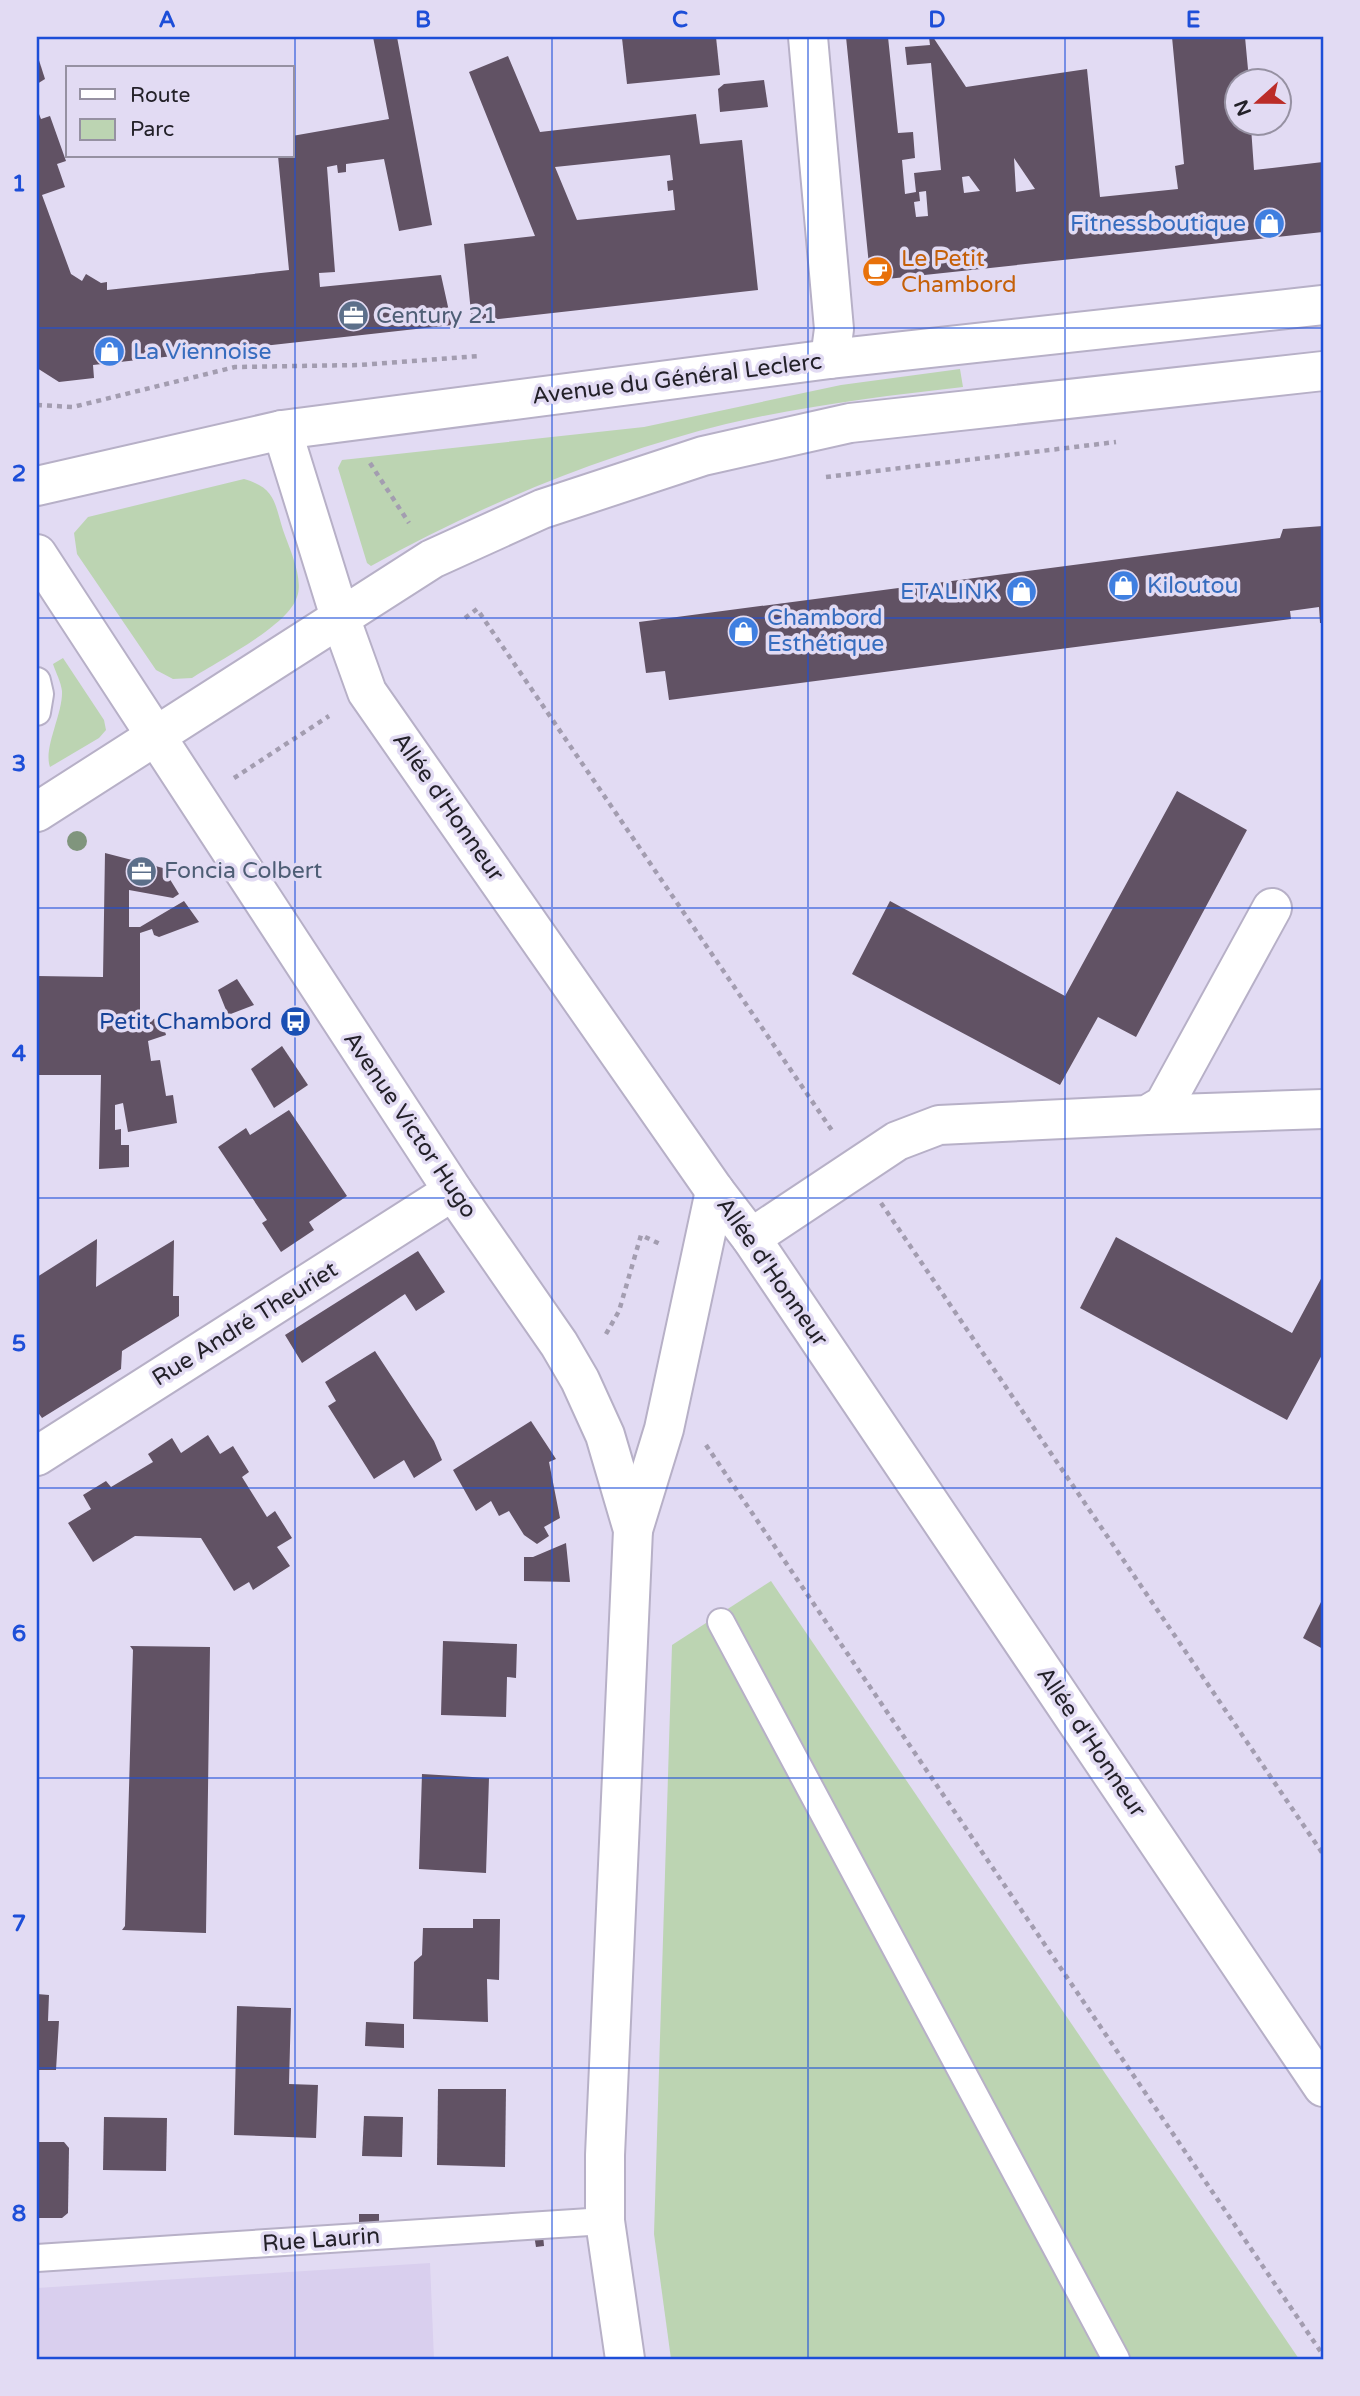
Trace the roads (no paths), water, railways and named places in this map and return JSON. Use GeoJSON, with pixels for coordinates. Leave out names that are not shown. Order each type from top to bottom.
{"type":"FeatureCollection","features":[{"type":"Feature","properties":{"kind":"main road"},"geometry":{"type":"LineString","coordinates":[[808,37],[834,329],[830,359]]}},
{"type":"Feature","properties":{"kind":"main road","name":"Avenue du Général Leclerc"},"geometry":{"type":"LineString","coordinates":[[37,486],[282,430],[830,359],[1323,305]]}},
{"type":"Feature","properties":{"kind":"main road"},"geometry":{"type":"LineString","coordinates":[[37,813],[432,559],[542,509],[702,456],[850,423],[1323,371]]}},
{"type":"Feature","properties":{"kind":"main road","name":"Allée d'Honneur"},"geometry":{"type":"LineString","coordinates":[[282,430],[340,617],[367,692],[715,1191],[751,1238],[1323,2087]]}},
{"type":"Feature","properties":{"kind":"main road","name":"Avenue Victor Hugo"},"geometry":{"type":"LineString","coordinates":[[37,554],[453,1191],[580,1380],[605,1435],[633,1530]]}},
{"type":"Feature","properties":{"kind":"main road"},"geometry":{"type":"LineString","coordinates":[[1147,1115],[1164,1105],[1272,908]]}},
{"type":"Feature","properties":{"kind":"main road"},"geometry":{"type":"LineString","coordinates":[[751,1238],[897,1140],[939,1125],[1323,1109]]}},
{"type":"Feature","properties":{"kind":"main road","name":"Rue André Theuriet"},"geometry":{"type":"LineString","coordinates":[[37,1456],[453,1191]]}},
{"type":"Feature","properties":{"kind":"main road"},"geometry":{"type":"LineString","coordinates":[[625,2359],[605,2221],[633,1530],[667,1413],[715,1191]]}},
{"type":"Feature","properties":{"kind":"lane"},"geometry":{"type":"LineString","coordinates":[[37,681],[40,694],[37,712]]}},
{"type":"Feature","properties":{"kind":"lane"},"geometry":{"type":"LineString","coordinates":[[721,1622],[1116,2359]]}},
{"type":"Feature","properties":{"kind":"lane","name":"Rue Laurin"},"geometry":{"type":"LineString","coordinates":[[37,2258],[605,2221]]}},
{"type":"Feature","properties":{"kind":"place","name":"Fitnessboutique"},"geometry":{"type":"Point","coordinates":[1269,224]}},
{"type":"Feature","properties":{"kind":"place","name":"Le Petit Chambord"},"geometry":{"type":"Point","coordinates":[878,272]}},
{"type":"Feature","properties":{"kind":"place","name":"Century 21"},"geometry":{"type":"Point","coordinates":[353,316]}},
{"type":"Feature","properties":{"kind":"place","name":"La Viennoise"},"geometry":{"type":"Point","coordinates":[110,352]}},
{"type":"Feature","properties":{"kind":"place","name":"Kiloutou"},"geometry":{"type":"Point","coordinates":[1124,586]}},
{"type":"Feature","properties":{"kind":"place","name":"ETALINK"},"geometry":{"type":"Point","coordinates":[1021,592]}},
{"type":"Feature","properties":{"kind":"place","name":"Chambord Esthétique"},"geometry":{"type":"Point","coordinates":[744,631]}},
{"type":"Feature","properties":{"kind":"place","name":"Foncia Colbert"},"geometry":{"type":"Point","coordinates":[141,871]}},
{"type":"Feature","properties":{"kind":"place","name":"Petit Chambord"},"geometry":{"type":"Point","coordinates":[295,1022]}}]}
